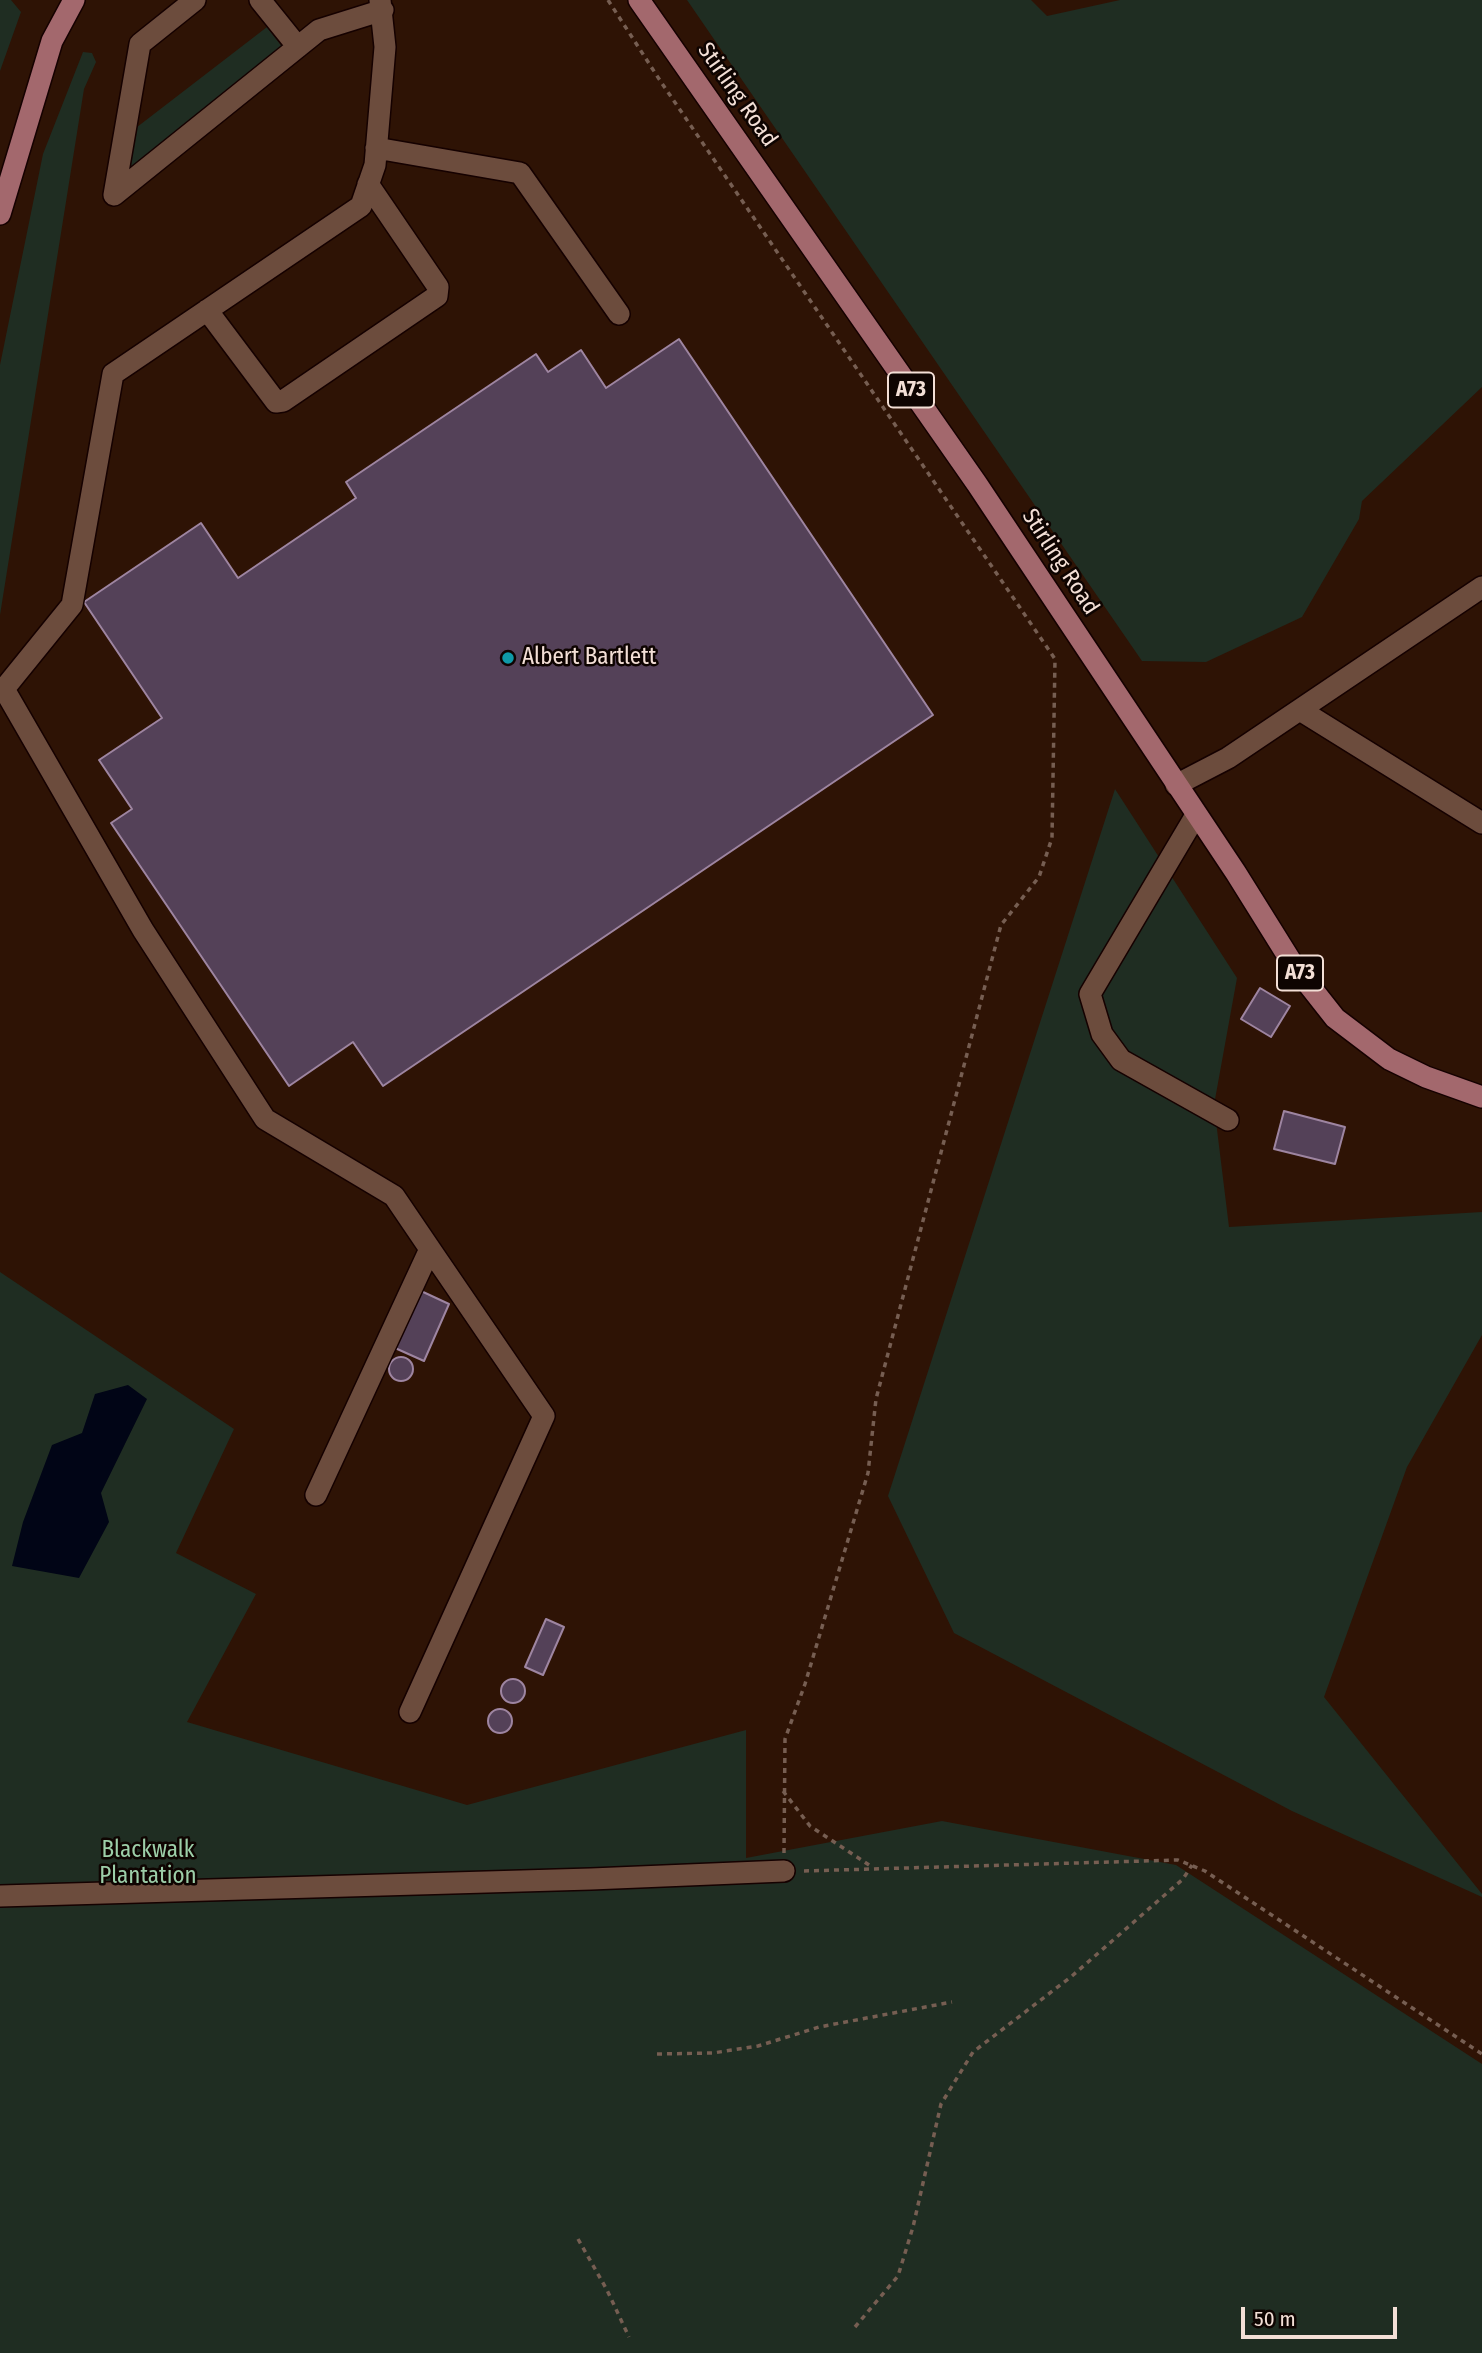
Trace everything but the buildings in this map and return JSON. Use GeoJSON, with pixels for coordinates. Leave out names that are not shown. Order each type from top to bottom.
{"type":"FeatureCollection","features":[{"type":"Feature","properties":{"kind":"main road"},"geometry":{"type":"LineString","coordinates":[[0,214],[52,41],[74,0]]}},
{"type":"Feature","properties":{"kind":"main road","name":"Stirling Road"},"geometry":{"type":"LineString","coordinates":[[639,0],[976,484],[1236,873],[1294,966],[1335,1018],[1389,1059],[1426,1077],[1482,1097]]}},
{"type":"Feature","properties":{"kind":"lane"},"geometry":{"type":"LineString","coordinates":[[195,0],[140,44],[114,195],[319,30],[382,5],[385,47],[375,165],[361,206],[113,374],[72,605],[4,690],[143,930],[265,1119],[394,1196],[544,1416],[410,1712]]}},
{"type":"Feature","properties":{"kind":"lane"},"geometry":{"type":"LineString","coordinates":[[260,0],[299,47]]}},
{"type":"Feature","properties":{"kind":"lane"},"geometry":{"type":"LineString","coordinates":[[376,148],[520,173],[619,314]]}},
{"type":"Feature","properties":{"kind":"lane"},"geometry":{"type":"LineString","coordinates":[[207,310],[276,402],[283,401],[437,296],[438,287],[368,184]]}},
{"type":"Feature","properties":{"kind":"lane"},"geometry":{"type":"LineString","coordinates":[[1176,785],[1228,758],[1482,587]]}},
{"type":"Feature","properties":{"kind":"lane"},"geometry":{"type":"LineString","coordinates":[[1300,710],[1482,823]]}},
{"type":"Feature","properties":{"kind":"lane"},"geometry":{"type":"LineString","coordinates":[[1196,815],[1090,994],[1102,1034],[1121,1060],[1227,1120]]}},
{"type":"Feature","properties":{"kind":"lane"},"geometry":{"type":"LineString","coordinates":[[316,1494],[430,1250]]}},
{"type":"Feature","properties":{"kind":"lane"},"geometry":{"type":"LineString","coordinates":[[0,1896],[578,1880],[784,1871]]}},
{"type":"Feature","properties":{"kind":"path"},"geometry":{"type":"LineString","coordinates":[[608,0],[1055,659],[1052,838],[1039,877],[1001,925],[876,1399],[868,1473],[805,1684],[785,1739],[784,1871],[1178,1860],[1205,1871],[1482,2054]]}},
{"type":"Feature","properties":{"kind":"path"},"geometry":{"type":"LineString","coordinates":[[783,1790],[810,1826],[874,1868]]}},
{"type":"Feature","properties":{"kind":"path"},"geometry":{"type":"LineString","coordinates":[[855,2327],[898,2276],[914,2227],[941,2104],[973,2052],[1072,1976],[1183,1879],[1192,1865]]}},
{"type":"Feature","properties":{"kind":"path"},"geometry":{"type":"LineString","coordinates":[[657,2054],[713,2053],[758,2046],[819,2027],[953,2002]]}},
{"type":"Feature","properties":{"kind":"path"},"geometry":{"type":"LineString","coordinates":[[578,2239],[607,2290],[629,2337]]}},
{"type":"Feature","properties":{"kind":"green space"},"geometry":{"type":"Polygon","coordinates":[[[0,0],[11,0],[21,12],[0,71],[0,0]]]}},
{"type":"Feature","properties":{"kind":"green space"},"geometry":{"type":"Polygon","coordinates":[[[687,0],[1031,0],[1047,16],[1120,0],[1482,0],[1482,387],[1362,501],[1359,519],[1302,617],[1206,662],[1142,661],[687,0]]]}},
{"type":"Feature","properties":{"kind":"green space"},"geometry":{"type":"Polygon","coordinates":[[[267,27],[286,52],[124,178],[128,134],[267,27]]]}},
{"type":"Feature","properties":{"kind":"green space"},"geometry":{"type":"Polygon","coordinates":[[[83,52],[92,53],[96,62],[84,89],[0,615],[0,365],[43,154],[83,52]]]}},
{"type":"Feature","properties":{"kind":"green space"},"geometry":{"type":"Polygon","coordinates":[[[1115,789],[1237,978],[1214,1105],[1229,1227],[1482,1212],[1482,1335],[1407,1467],[1324,1697],[1482,1897],[1292,1811],[954,1633],[888,1496],[1115,789]]]}},
{"type":"Feature","properties":{"kind":"green space","name":"Blackwalk Plantation"},"geometry":{"type":"Polygon","coordinates":[[[0,1272],[234,1429],[176,1553],[256,1594],[187,1722],[467,1805],[746,1730],[746,1858],[942,1821],[1176,1865],[1482,2064],[1482,2353],[0,2353],[0,1272]]]}},
{"type":"Feature","properties":{"kind":"water"},"geometry":{"type":"Polygon","coordinates":[[[128,1385],[147,1399],[101,1493],[109,1522],[79,1578],[12,1566],[23,1522],[52,1445],[82,1433],[95,1394],[128,1385]]]}},
{"type":"Feature","properties":{"kind":"place","name":"Albert Bartlett"},"geometry":{"type":"Point","coordinates":[508,658]}}]}
